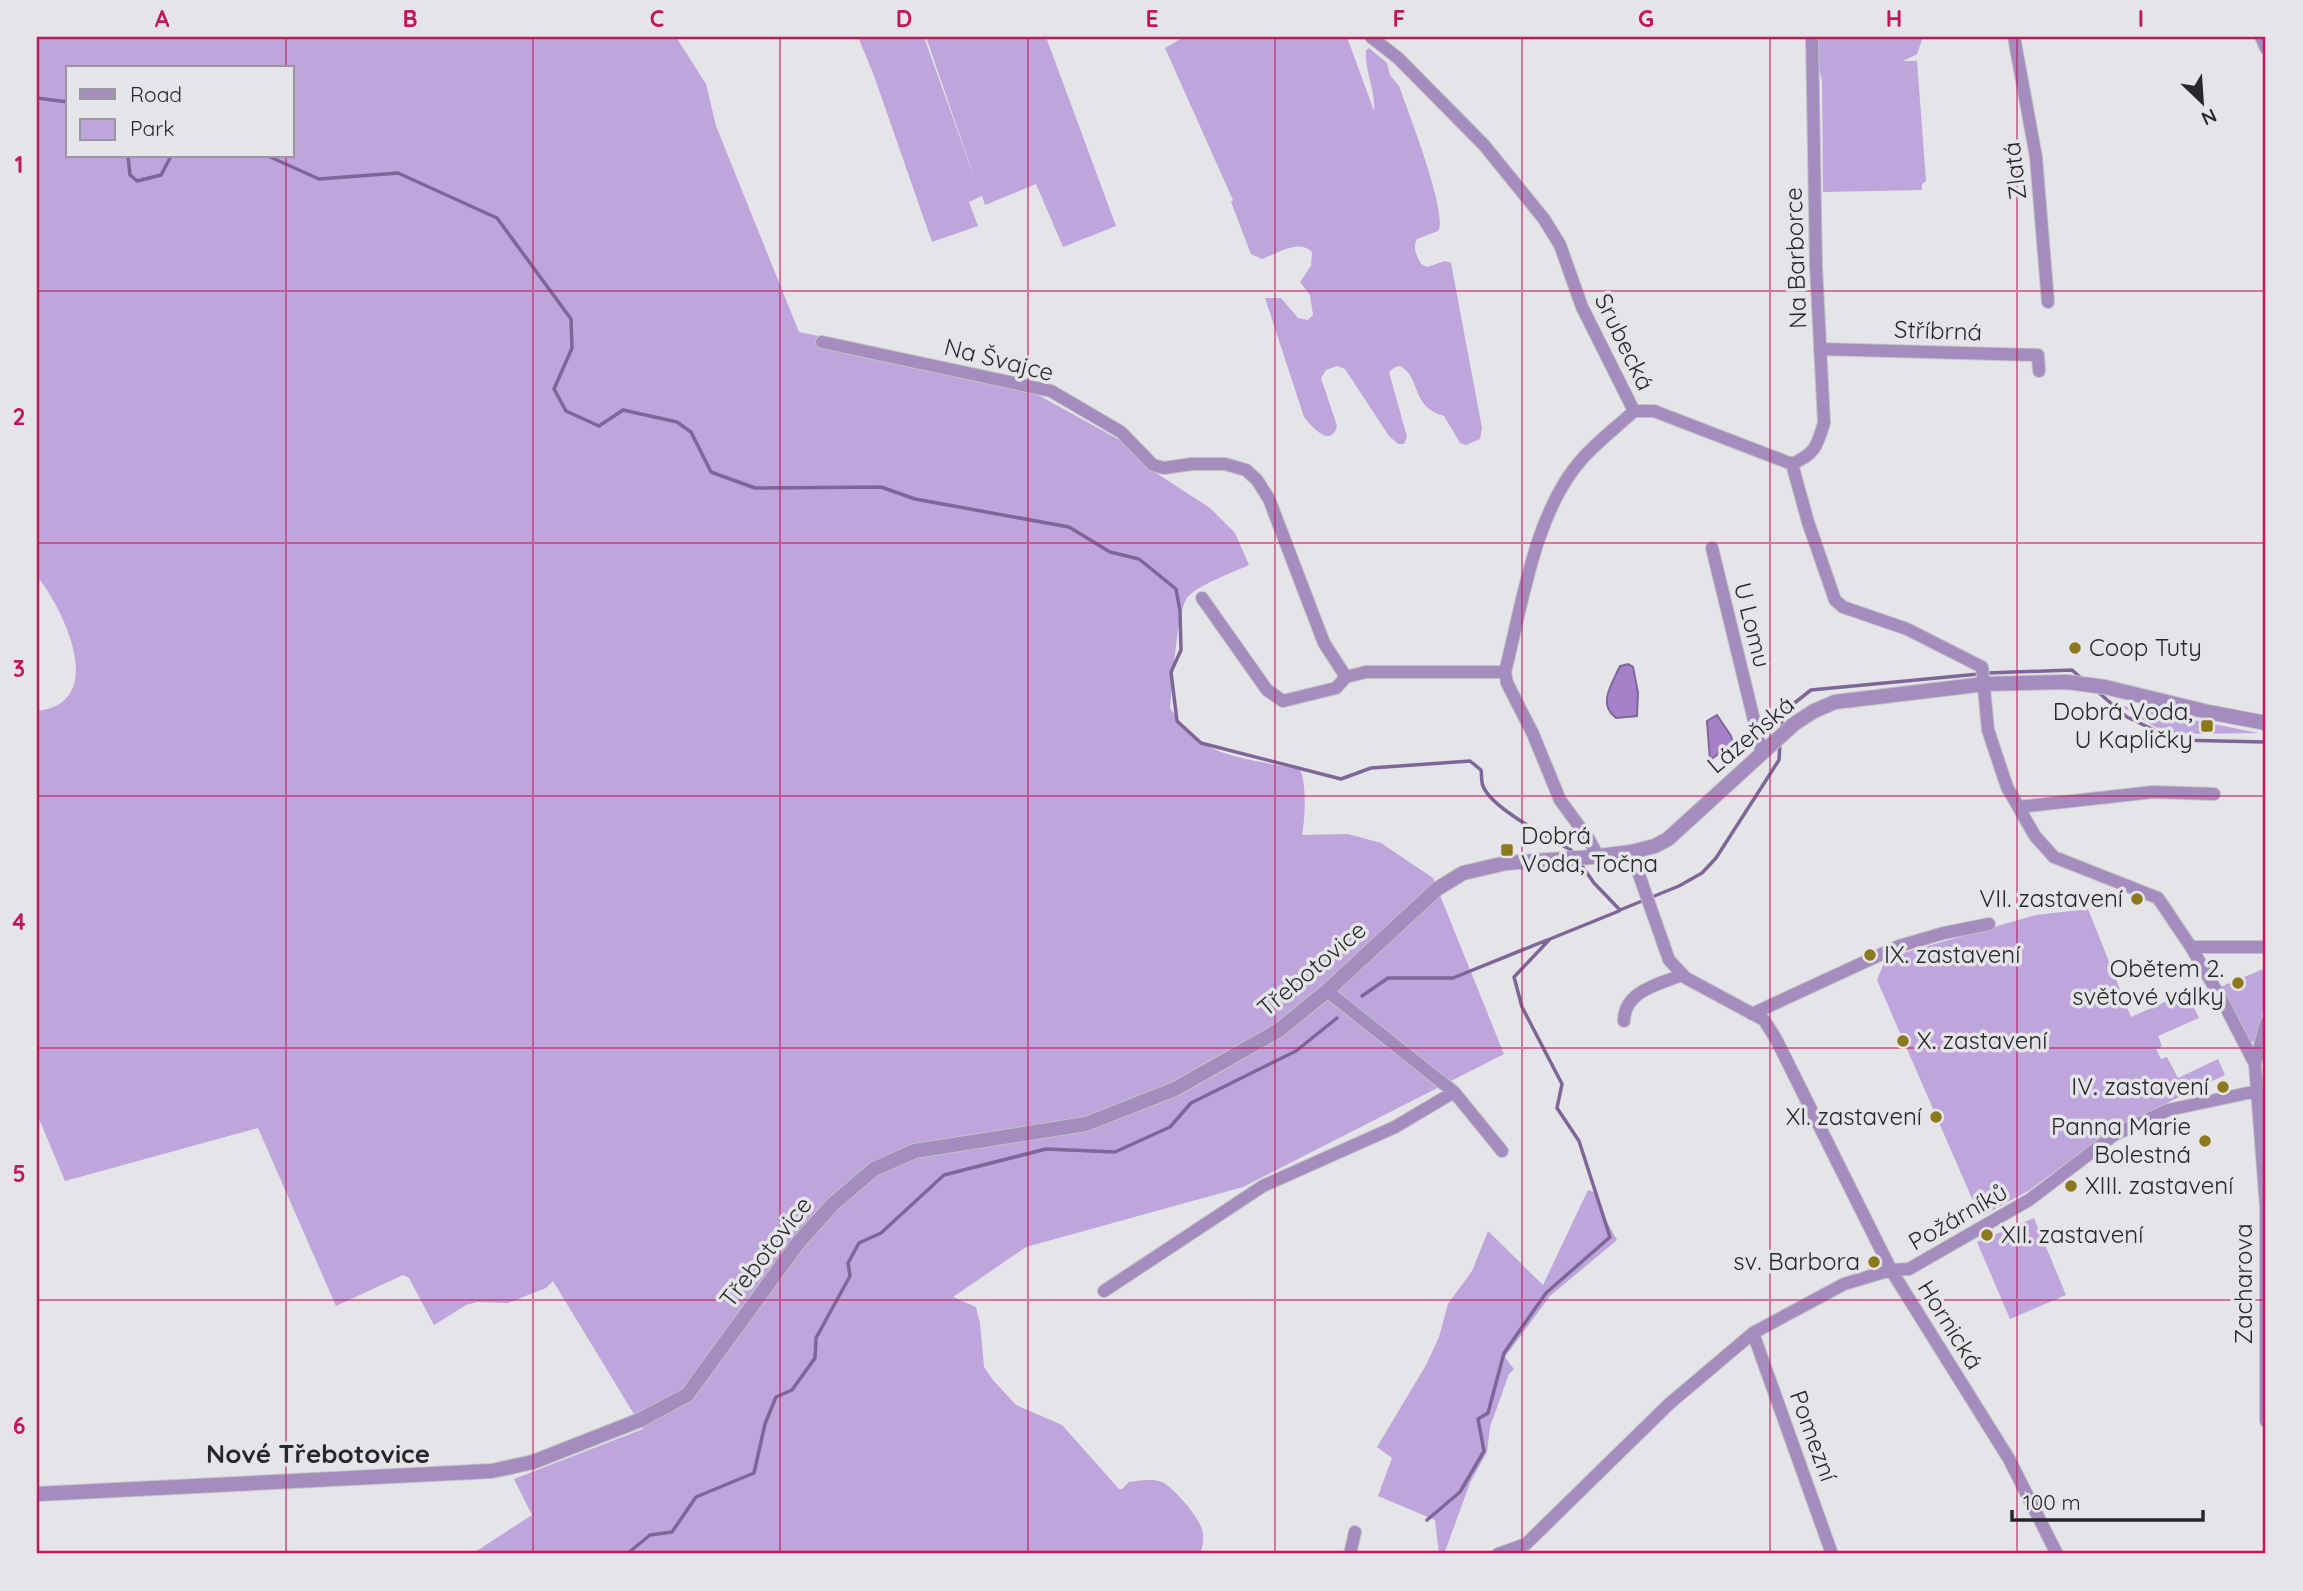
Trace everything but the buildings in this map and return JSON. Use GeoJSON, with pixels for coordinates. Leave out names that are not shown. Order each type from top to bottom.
{"type":"FeatureCollection","features":[{"type":"Feature","properties":{"kind":"street","name":"Srubecká"},"geometry":{"type":"LineString","coordinates":[[1371,37],[1398,58],[1484,145],[1544,219],[1560,245],[1582,307],[1634,411],[1581,460],[1553,502],[1539,541],[1505,672]]}},
{"type":"Feature","properties":{"kind":"street","name":"Na Barborce"},"geometry":{"type":"LineString","coordinates":[[1792,464],[1808,457],[1817,446],[1824,423],[1812,37]]}},
{"type":"Feature","properties":{"kind":"street","name":"Zlatá"},"geometry":{"type":"LineString","coordinates":[[2014,37],[2036,157],[2048,302]]}},
{"type":"Feature","properties":{"kind":"street"},"geometry":{"type":"LineString","coordinates":[[2261,37],[2266,48]]}},
{"type":"Feature","properties":{"kind":"street","name":"Na Švajce"},"geometry":{"type":"LineString","coordinates":[[822,342],[1051,391],[1121,432],[1153,465],[1164,468],[1192,464],[1225,464],[1246,470],[1257,480],[1269,499],[1324,643],[1346,677]]}},
{"type":"Feature","properties":{"kind":"street","name":"Stříbrná"},"geometry":{"type":"LineString","coordinates":[[1820,349],[2038,355],[2039,371]]}},
{"type":"Feature","properties":{"kind":"street"},"geometry":{"type":"LineString","coordinates":[[1634,411],[1654,411],[1792,464],[1831,591],[1840,604],[1907,629],[1984,677]]}},
{"type":"Feature","properties":{"kind":"street","name":"U Lomu"},"geometry":{"type":"LineString","coordinates":[[1712,548],[1766,749]]}},
{"type":"Feature","properties":{"kind":"street"},"geometry":{"type":"LineString","coordinates":[[1202,598],[1267,690],[1283,701],[1336,688],[1346,677],[1366,672],[1505,672],[1507,683],[1533,734],[1560,800],[1588,838],[1595,857]]}},
{"type":"Feature","properties":{"kind":"street","name":"Lázeňská"},"geometry":{"type":"LineString","coordinates":[[1564,859],[1631,852],[1668,839],[1794,724],[1835,702],[1984,677],[2105,687],[2207,712],[2266,723]]}},
{"type":"Feature","properties":{"kind":"street","name":"Zacharova"},"geometry":{"type":"LineString","coordinates":[[1984,677],[1989,730],[2007,787],[2035,836],[2053,857],[2158,898],[2223,1002],[2255,1065],[2266,1207],[2266,1421]]}},
{"type":"Feature","properties":{"kind":"street"},"geometry":{"type":"LineString","coordinates":[[2019,807],[2153,792],[2214,794]]}},
{"type":"Feature","properties":{"kind":"street","name":"Hornická"},"geometry":{"type":"LineString","coordinates":[[1631,852],[1669,960],[1682,975],[1764,1020],[1776,1039],[1891,1270],[2010,1459],[2057,1554]]}},
{"type":"Feature","properties":{"kind":"street","name":"Třebotovice"},"geometry":{"type":"LineString","coordinates":[[37,1494],[492,1472],[533,1462],[640,1420],[687,1395],[798,1243],[833,1204],[874,1169],[915,1151],[1086,1124],[1175,1088],[1279,1030],[1327,991],[1437,888],[1463,873],[1506,863],[1564,859]]}},
{"type":"Feature","properties":{"kind":"street"},"geometry":{"type":"LineString","coordinates":[[1752,1014],[1899,946],[1989,924]]}},
{"type":"Feature","properties":{"kind":"street"},"geometry":{"type":"LineString","coordinates":[[2191,947],[2266,947]]}},
{"type":"Feature","properties":{"kind":"street"},"geometry":{"type":"LineString","coordinates":[[1624,1021],[1624,1011],[1638,993],[1682,975]]}},
{"type":"Feature","properties":{"kind":"street"},"geometry":{"type":"LineString","coordinates":[[1327,991],[1454,1092],[1502,1151]]}},
{"type":"Feature","properties":{"kind":"street","name":"Zacharova"},"geometry":{"type":"LineString","coordinates":[[2255,1065],[2266,1023]]}},
{"type":"Feature","properties":{"kind":"street","name":"Požárníků"},"geometry":{"type":"LineString","coordinates":[[1498,1554],[1526,1544],[1669,1404],[1753,1333],[1844,1284],[1891,1270],[1909,1269],[2029,1200],[2114,1135],[2168,1110],[2258,1091]]}},
{"type":"Feature","properties":{"kind":"street"},"geometry":{"type":"LineString","coordinates":[[1104,1291],[1264,1186],[1395,1127],[1454,1092]]}},
{"type":"Feature","properties":{"kind":"street","name":"Pomezní"},"geometry":{"type":"LineString","coordinates":[[1753,1333],[1832,1554]]}},
{"type":"Feature","properties":{"kind":"street"},"geometry":{"type":"LineString","coordinates":[[1350,1554],[1355,1531]]}},
{"type":"Feature","properties":{"kind":"green space"},"geometry":{"type":"Polygon","coordinates":[[[37,37],[676,37],[706,84],[716,126],[799,332],[935,360],[936,363],[1020,385],[1125,443],[1150,469],[1210,508],[1235,533],[1249,565],[1206,584],[1187,598],[1180,619],[1170,708],[1187,732],[1206,745],[1246,759],[1300,770],[1305,811],[1302,835],[1348,834],[1381,843],[1433,878],[1504,1054],[1243,1187],[1026,1247],[953,1297],[976,1307],[984,1367],[1016,1405],[1062,1425],[1119,1489],[1129,1482],[1146,1480],[1162,1482],[1172,1489],[1199,1522],[1203,1537],[1200,1554],[472,1554],[532,1515],[514,1479],[643,1429],[553,1281],[546,1288],[508,1303],[477,1302],[466,1305],[434,1325],[409,1278],[403,1275],[336,1306],[258,1128],[65,1181],[37,1114],[37,711],[59,704],[71,691],[76,674],[68,632],[48,591],[37,576],[37,37]]]}},
{"type":"Feature","properties":{"kind":"green space"},"geometry":{"type":"Polygon","coordinates":[[[858,37],[924,37],[978,188],[926,37],[1046,37],[1116,226],[1063,247],[1036,184],[985,205],[982,196],[969,202],[978,226],[932,242],[858,37]]]}},
{"type":"Feature","properties":{"kind":"green space"},"geometry":{"type":"Polygon","coordinates":[[[1184,37],[1347,37],[1374,111],[1366,50],[1369,48],[1387,63],[1390,75],[1399,86],[1418,138],[1438,205],[1438,231],[1417,239],[1416,252],[1421,264],[1427,267],[1445,261],[1451,263],[1482,428],[1480,439],[1466,445],[1460,443],[1444,416],[1426,406],[1407,371],[1400,366],[1389,372],[1407,437],[1404,444],[1398,444],[1389,436],[1345,369],[1337,366],[1326,370],[1321,378],[1337,426],[1334,433],[1330,436],[1321,434],[1304,417],[1265,298],[1281,298],[1298,318],[1308,320],[1313,315],[1310,295],[1300,282],[1311,266],[1312,252],[1300,246],[1287,248],[1262,259],[1251,254],[1231,202],[1233,200],[1165,48],[1184,37]]]}},
{"type":"Feature","properties":{"kind":"green space"},"geometry":{"type":"Polygon","coordinates":[[[1817,37],[1923,37],[1917,54],[1903,61],[1917,61],[1926,181],[1922,184],[1922,190],[1823,192],[1822,81],[1817,37]]]}},
{"type":"Feature","properties":{"kind":"green space"},"geometry":{"type":"Polygon","coordinates":[[[2119,705],[2258,733],[2179,734],[2157,728],[2119,705]]]}},
{"type":"Feature","properties":{"kind":"green space"},"geometry":{"type":"Polygon","coordinates":[[[2088,909],[2131,1017],[2187,992],[2199,1018],[2158,1036],[2162,1046],[2156,1049],[2161,1059],[2167,1057],[2178,1078],[2218,1059],[2225,1075],[2115,1128],[2028,1191],[1980,1217],[1877,980],[1886,958],[2036,915],[2088,909]]]}},
{"type":"Feature","properties":{"kind":"green space"},"geometry":{"type":"Polygon","coordinates":[[[2266,968],[2266,1001],[2256,1040],[2253,1042],[2249,1041],[2220,987],[2266,968]]]}},
{"type":"Feature","properties":{"kind":"green space"},"geometry":{"type":"Polygon","coordinates":[[[1588,1190],[1597,1193],[1598,1206],[1617,1240],[1550,1296],[1505,1357],[1514,1369],[1509,1374],[1490,1427],[1487,1452],[1470,1483],[1444,1554],[1439,1554],[1435,1520],[1378,1496],[1392,1458],[1377,1447],[1426,1365],[1439,1337],[1448,1304],[1472,1271],[1488,1231],[1543,1285],[1588,1190]]]}},
{"type":"Feature","properties":{"kind":"green space"},"geometry":{"type":"Polygon","coordinates":[[[2034,1218],[2066,1295],[2010,1319],[1977,1242],[2034,1218]]]}},
{"type":"Feature","properties":{"kind":"shaded area"},"geometry":{"type":"Polygon","coordinates":[[[1628,664],[1633,667],[1638,693],[1637,716],[1616,718],[1607,706],[1608,693],[1620,666],[1628,664]]]}},
{"type":"Feature","properties":{"kind":"shaded area"},"geometry":{"type":"Polygon","coordinates":[[[1717,715],[1733,743],[1710,760],[1707,721],[1717,715]]]}},
{"type":"Feature","properties":{"kind":"waterway"},"geometry":{"type":"LineString","coordinates":[[37,98],[66,102]]}},
{"type":"Feature","properties":{"kind":"waterway"},"geometry":{"type":"LineString","coordinates":[[128,158],[130,175],[137,181],[161,175],[170,158]]}},
{"type":"Feature","properties":{"kind":"waterway"},"geometry":{"type":"LineString","coordinates":[[272,158],[319,179],[398,173],[497,218],[571,319],[572,348],[554,389],[566,411],[599,426],[623,410],[677,422],[691,432],[711,472],[755,488],[881,487],[915,499],[1069,527],[1110,552],[1139,559],[1176,589],[1180,611],[1181,650],[1171,672],[1177,721],[1201,743],[1341,779],[1371,768],[1470,761],[1481,770],[1483,786],[1498,804],[1574,854]]}},
{"type":"Feature","properties":{"kind":"waterway"},"geometry":{"type":"LineString","coordinates":[[1987,673],[2072,670],[2081,678]]}},
{"type":"Feature","properties":{"kind":"waterway"},"geometry":{"type":"LineString","coordinates":[[1781,731],[1783,712],[1811,690],[1979,674]]}},
{"type":"Feature","properties":{"kind":"waterway"},"geometry":{"type":"LineString","coordinates":[[2098,692],[2127,717],[2175,740],[2266,742]]}},
{"type":"Feature","properties":{"kind":"waterway"},"geometry":{"type":"LineString","coordinates":[[1580,863],[1594,883],[1620,910],[1679,886],[1702,873],[1716,858],[1779,760],[1780,742]]}},
{"type":"Feature","properties":{"kind":"waterway"},"geometry":{"type":"LineString","coordinates":[[1427,1520],[1460,1492],[1484,1451],[1478,1419],[1488,1413],[1504,1353],[1546,1293],[1610,1237],[1579,1141],[1557,1108],[1562,1084],[1522,1007],[1514,977],[1550,939],[1619,911]]}},
{"type":"Feature","properties":{"kind":"waterway"},"geometry":{"type":"LineString","coordinates":[[1362,996],[1388,978],[1453,978],[1547,940]]}},
{"type":"Feature","properties":{"kind":"waterway"},"geometry":{"type":"LineString","coordinates":[[627,1554],[650,1535],[672,1532],[696,1497],[754,1473],[765,1424],[776,1397],[792,1390],[815,1358],[816,1338],[850,1276],[848,1263],[859,1243],[881,1233],[944,1175],[1046,1149],[1115,1152],[1170,1127],[1191,1103],[1296,1051],[1337,1018]]}},
{"type":"Feature","properties":{"kind":"place","name":"Coop Tuty"},"geometry":{"type":"Point","coordinates":[2075,648]}},
{"type":"Feature","properties":{"kind":"place","name":"Dobrá Voda, U Kapličky"},"geometry":{"type":"Point","coordinates":[2207,726]}},
{"type":"Feature","properties":{"kind":"place","name":"Dobrá Voda, Točna"},"geometry":{"type":"Point","coordinates":[1507,850]}},
{"type":"Feature","properties":{"kind":"place","name":"VII. zastavení"},"geometry":{"type":"Point","coordinates":[2137,899]}},
{"type":"Feature","properties":{"kind":"place","name":"IX. zastavení"},"geometry":{"type":"Point","coordinates":[1870,955]}},
{"type":"Feature","properties":{"kind":"place","name":"Obětem 2. světové války"},"geometry":{"type":"Point","coordinates":[2238,983]}},
{"type":"Feature","properties":{"kind":"place","name":"X. zastavení"},"geometry":{"type":"Point","coordinates":[1903,1041]}},
{"type":"Feature","properties":{"kind":"place","name":"IV. zastavení"},"geometry":{"type":"Point","coordinates":[2223,1087]}},
{"type":"Feature","properties":{"kind":"place","name":"XI. zastavení"},"geometry":{"type":"Point","coordinates":[1936,1117]}},
{"type":"Feature","properties":{"kind":"place","name":"Panna Marie Bolestná"},"geometry":{"type":"Point","coordinates":[2205,1141]}},
{"type":"Feature","properties":{"kind":"place","name":"XIII. zastavení"},"geometry":{"type":"Point","coordinates":[2071,1186]}},
{"type":"Feature","properties":{"kind":"place","name":"XII. zastavení"},"geometry":{"type":"Point","coordinates":[1987,1235]}},
{"type":"Feature","properties":{"kind":"place","name":"sv. Barbora"},"geometry":{"type":"Point","coordinates":[1874,1262]}},
{"type":"Feature","properties":{"kind":"district","name":"Nové Třebotovice"},"geometry":{"type":"Point","coordinates":[318,1454]}}]}
